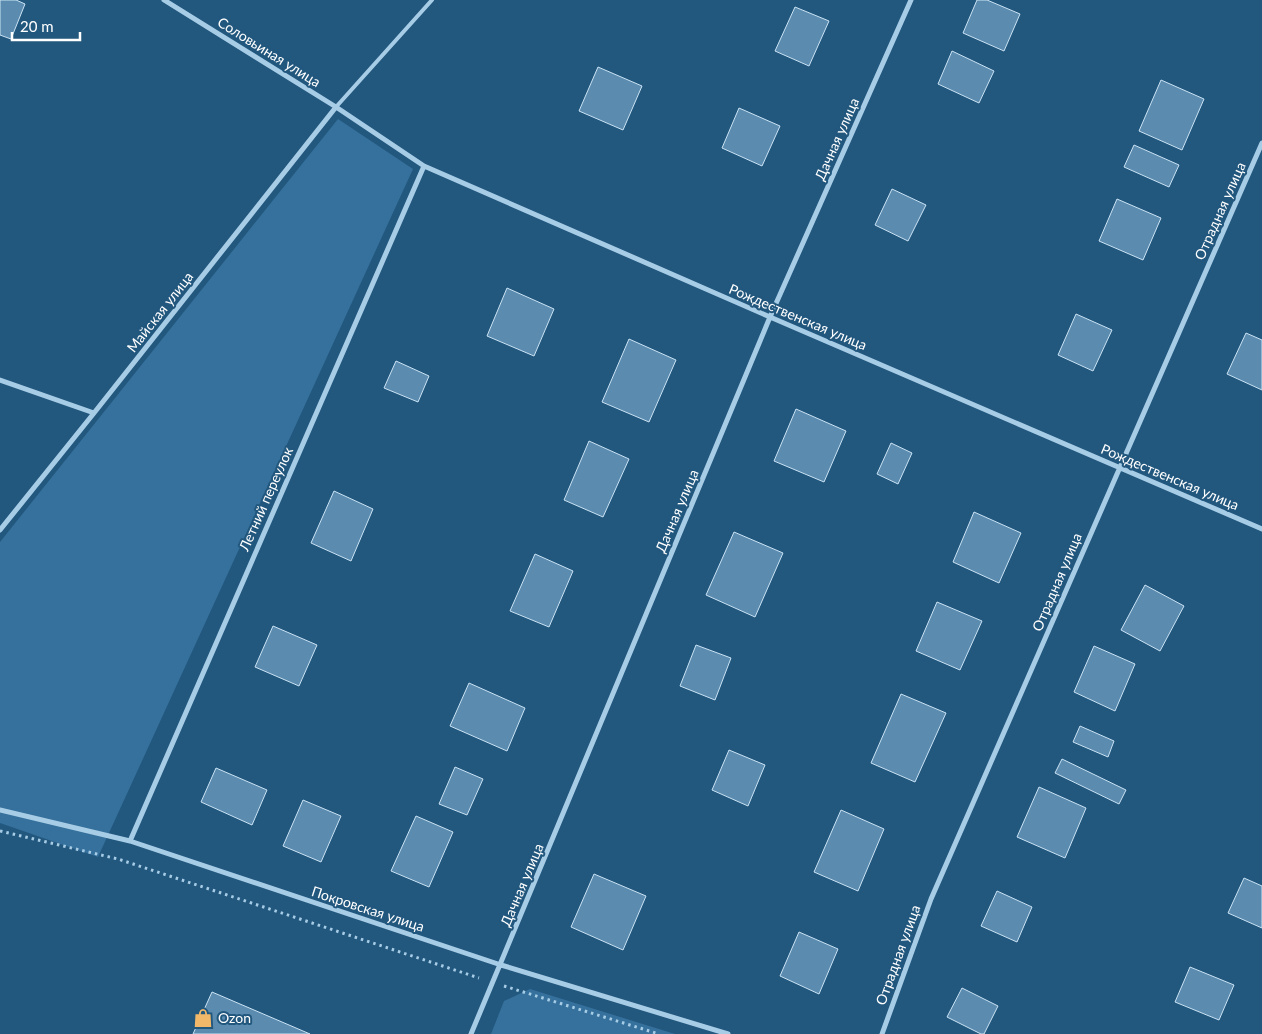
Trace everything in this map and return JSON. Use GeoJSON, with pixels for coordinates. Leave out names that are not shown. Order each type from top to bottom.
{"type":"FeatureCollection","features":[{"type":"Feature","properties":{"kind":"street","name":"Соловьиная улица"},"geometry":{"type":"LineString","coordinates":[[164,0],[336,107]]}},
{"type":"Feature","properties":{"kind":"street","name":"Дачная улица"},"geometry":{"type":"LineString","coordinates":[[472,1034],[770,317],[911,0]]}},
{"type":"Feature","properties":{"kind":"street","name":"Рождественская улица"},"geometry":{"type":"LineString","coordinates":[[336,107],[424,166],[1262,529]]}},
{"type":"Feature","properties":{"kind":"street","name":"Майская улица"},"geometry":{"type":"LineString","coordinates":[[0,530],[336,107]]}},
{"type":"Feature","properties":{"kind":"street","name":"Отрадная улица"},"geometry":{"type":"LineString","coordinates":[[882,1034],[931,899],[1262,143]]}},
{"type":"Feature","properties":{"kind":"street","name":"Летний переулок"},"geometry":{"type":"LineString","coordinates":[[130,841],[424,166]]}},
{"type":"Feature","properties":{"kind":"street"},"geometry":{"type":"LineString","coordinates":[[0,380],[94,413]]}},
{"type":"Feature","properties":{"kind":"street","name":"Покровская улица"},"geometry":{"type":"LineString","coordinates":[[0,810],[130,841],[501,964],[728,1034]]}},
{"type":"Feature","properties":{"kind":"lane"},"geometry":{"type":"LineString","coordinates":[[336,107],[432,0]]}},
{"type":"Feature","properties":{"kind":"path"},"geometry":{"type":"LineString","coordinates":[[0,831],[118,859],[493,983],[659,1034]]}},
{"type":"Feature","properties":{"kind":"shaded area"},"geometry":{"type":"Polygon","coordinates":[[[338,119],[413,169],[98,857],[0,823],[0,542],[338,119]]]}},
{"type":"Feature","properties":{"kind":"shaded area"},"geometry":{"type":"Polygon","coordinates":[[[530,989],[675,1034],[491,1034],[504,1001],[530,989]]]}},
{"type":"Feature","properties":{"kind":"building"},"geometry":{"type":"Polygon","coordinates":[[[0,0],[16,0],[25,4],[11,39],[0,35],[0,0]]]}},
{"type":"Feature","properties":{"kind":"building"},"geometry":{"type":"Polygon","coordinates":[[[977,0],[987,0],[1020,14],[1004,51],[963,33],[977,0]]]}},
{"type":"Feature","properties":{"kind":"building"},"geometry":{"type":"Polygon","coordinates":[[[795,7],[829,21],[809,66],[775,51],[795,7]]]}},
{"type":"Feature","properties":{"kind":"building"},"geometry":{"type":"Polygon","coordinates":[[[952,51],[994,71],[979,103],[938,84],[952,51]]]}},
{"type":"Feature","properties":{"kind":"building"},"geometry":{"type":"Polygon","coordinates":[[[598,67],[642,86],[623,130],[579,111],[598,67]]]}},
{"type":"Feature","properties":{"kind":"building"},"geometry":{"type":"Polygon","coordinates":[[[1161,80],[1204,99],[1182,150],[1139,131],[1161,80]]]}},
{"type":"Feature","properties":{"kind":"building"},"geometry":{"type":"Polygon","coordinates":[[[739,108],[780,126],[762,166],[722,148],[739,108]]]}},
{"type":"Feature","properties":{"kind":"building"},"geometry":{"type":"Polygon","coordinates":[[[1134,145],[1179,165],[1169,187],[1124,167],[1134,145]]]}},
{"type":"Feature","properties":{"kind":"building"},"geometry":{"type":"Polygon","coordinates":[[[892,189],[926,205],[908,241],[875,225],[892,189]]]}},
{"type":"Feature","properties":{"kind":"building"},"geometry":{"type":"Polygon","coordinates":[[[1117,199],[1161,218],[1143,260],[1099,241],[1117,199]]]}},
{"type":"Feature","properties":{"kind":"building"},"geometry":{"type":"Polygon","coordinates":[[[507,288],[554,309],[534,356],[487,336],[507,288]]]}},
{"type":"Feature","properties":{"kind":"building"},"geometry":{"type":"Polygon","coordinates":[[[1076,314],[1112,330],[1093,371],[1058,355],[1076,314]]]}},
{"type":"Feature","properties":{"kind":"building"},"geometry":{"type":"Polygon","coordinates":[[[1246,333],[1262,340],[1262,390],[1227,374],[1246,333]]]}},
{"type":"Feature","properties":{"kind":"building"},"geometry":{"type":"Polygon","coordinates":[[[629,339],[676,360],[649,422],[602,402],[629,339]]]}},
{"type":"Feature","properties":{"kind":"building"},"geometry":{"type":"Polygon","coordinates":[[[396,361],[429,376],[418,402],[384,388],[396,361]]]}},
{"type":"Feature","properties":{"kind":"building"},"geometry":{"type":"Polygon","coordinates":[[[796,409],[846,431],[824,482],[774,461],[796,409]]]}},
{"type":"Feature","properties":{"kind":"building"},"geometry":{"type":"Polygon","coordinates":[[[589,441],[629,459],[603,517],[564,500],[589,441]]]}},
{"type":"Feature","properties":{"kind":"building"},"geometry":{"type":"Polygon","coordinates":[[[891,443],[912,453],[898,484],[877,474],[891,443]]]}},
{"type":"Feature","properties":{"kind":"building"},"geometry":{"type":"Polygon","coordinates":[[[334,491],[373,509],[351,561],[311,543],[334,491]]]}},
{"type":"Feature","properties":{"kind":"building"},"geometry":{"type":"Polygon","coordinates":[[[974,512],[1021,533],[999,583],[953,562],[974,512]]]}},
{"type":"Feature","properties":{"kind":"building"},"geometry":{"type":"Polygon","coordinates":[[[734,532],[783,553],[755,617],[706,595],[734,532]]]}},
{"type":"Feature","properties":{"kind":"building"},"geometry":{"type":"Polygon","coordinates":[[[535,554],[573,571],[549,627],[510,611],[535,554]]]}},
{"type":"Feature","properties":{"kind":"building"},"geometry":{"type":"Polygon","coordinates":[[[1145,585],[1184,606],[1160,651],[1121,630],[1145,585]]]}},
{"type":"Feature","properties":{"kind":"building"},"geometry":{"type":"Polygon","coordinates":[[[937,602],[982,621],[960,670],[916,651],[937,602]]]}},
{"type":"Feature","properties":{"kind":"building"},"geometry":{"type":"Polygon","coordinates":[[[273,626],[317,645],[299,686],[255,667],[273,626]]]}},
{"type":"Feature","properties":{"kind":"building"},"geometry":{"type":"Polygon","coordinates":[[[696,645],[731,658],[715,700],[680,686],[696,645]]]}},
{"type":"Feature","properties":{"kind":"building"},"geometry":{"type":"Polygon","coordinates":[[[1094,646],[1135,664],[1115,711],[1074,692],[1094,646]]]}},
{"type":"Feature","properties":{"kind":"building"},"geometry":{"type":"Polygon","coordinates":[[[469,683],[525,708],[507,751],[450,726],[469,683]]]}},
{"type":"Feature","properties":{"kind":"building"},"geometry":{"type":"Polygon","coordinates":[[[901,694],[946,713],[915,782],[871,763],[901,694]]]}},
{"type":"Feature","properties":{"kind":"building"},"geometry":{"type":"Polygon","coordinates":[[[1080,726],[1114,741],[1108,757],[1073,742],[1080,726]]]}},
{"type":"Feature","properties":{"kind":"building"},"geometry":{"type":"Polygon","coordinates":[[[729,750],[765,765],[748,806],[712,790],[729,750]]]}},
{"type":"Feature","properties":{"kind":"building"},"geometry":{"type":"Polygon","coordinates":[[[1062,759],[1126,790],[1119,804],[1055,773],[1062,759]]]}},
{"type":"Feature","properties":{"kind":"building"},"geometry":{"type":"Polygon","coordinates":[[[455,767],[483,779],[467,815],[439,804],[455,767]]]}},
{"type":"Feature","properties":{"kind":"building"},"geometry":{"type":"Polygon","coordinates":[[[216,768],[267,790],[252,825],[201,802],[216,768]]]}},
{"type":"Feature","properties":{"kind":"building"},"geometry":{"type":"Polygon","coordinates":[[[1039,787],[1086,808],[1065,858],[1017,837],[1039,787]]]}},
{"type":"Feature","properties":{"kind":"building"},"geometry":{"type":"Polygon","coordinates":[[[303,800],[341,816],[321,862],[283,846],[303,800]]]}},
{"type":"Feature","properties":{"kind":"building"},"geometry":{"type":"Polygon","coordinates":[[[841,810],[884,829],[858,891],[814,872],[841,810]]]}},
{"type":"Feature","properties":{"kind":"building"},"geometry":{"type":"Polygon","coordinates":[[[416,816],[453,832],[429,887],[391,871],[416,816]]]}},
{"type":"Feature","properties":{"kind":"building"},"geometry":{"type":"Polygon","coordinates":[[[594,874],[646,896],[623,950],[571,927],[594,874]]]}},
{"type":"Feature","properties":{"kind":"building"},"geometry":{"type":"Polygon","coordinates":[[[1244,878],[1262,886],[1262,928],[1228,913],[1244,878]]]}},
{"type":"Feature","properties":{"kind":"building"},"geometry":{"type":"Polygon","coordinates":[[[997,891],[1032,907],[1017,942],[981,926],[997,891]]]}},
{"type":"Feature","properties":{"kind":"building"},"geometry":{"type":"Polygon","coordinates":[[[799,932],[838,949],[819,994],[780,976],[799,932]]]}},
{"type":"Feature","properties":{"kind":"building"},"geometry":{"type":"Polygon","coordinates":[[[1190,967],[1234,985],[1219,1020],[1175,1002],[1190,967]]]}},
{"type":"Feature","properties":{"kind":"building"},"geometry":{"type":"Polygon","coordinates":[[[962,988],[998,1006],[984,1034],[947,1017],[962,988]]]}},
{"type":"Feature","properties":{"kind":"building"},"geometry":{"type":"Polygon","coordinates":[[[212,992],[310,1034],[193,1034],[212,992]]]}},
{"type":"Feature","properties":{"kind":"place","name":"Ozon"},"geometry":{"type":"Point","coordinates":[203,1018]}}]}
